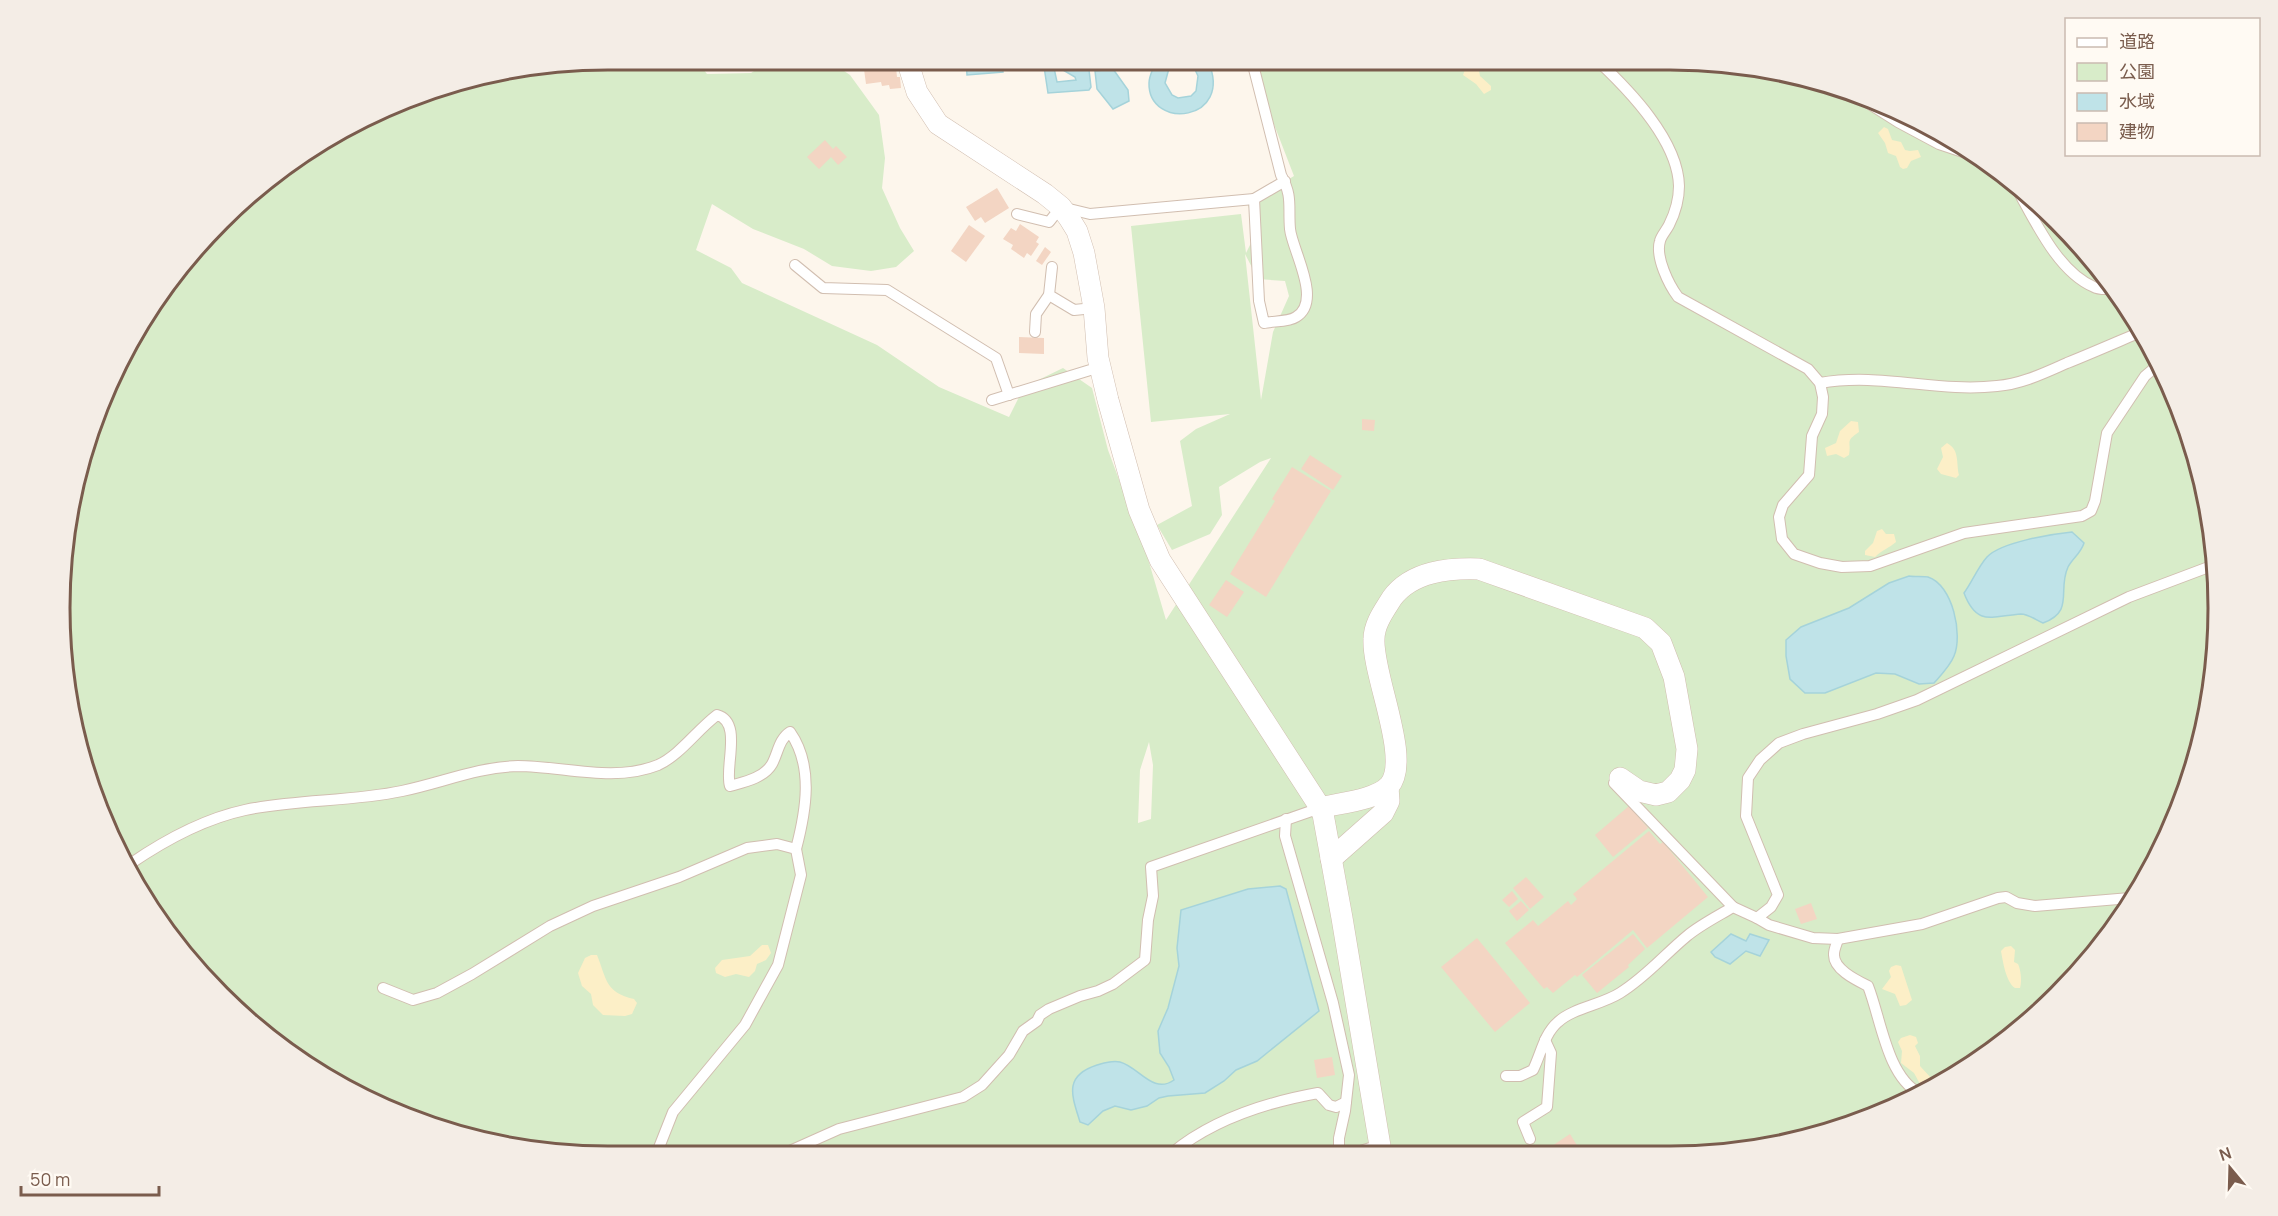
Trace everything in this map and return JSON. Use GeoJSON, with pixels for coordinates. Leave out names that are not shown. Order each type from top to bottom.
{"type":"FeatureCollection","features":[{"type":"Feature","properties":{"kind":"street"},"geometry":{"type":"LineString","coordinates":[[910,70],[917,92],[938,124],[1045,194],[1061,207],[1077,231],[1090,279],[1100,366],[1139,510],[1160,560],[1320,808],[1331,859],[1380,1146]]}},
{"type":"Feature","properties":{"kind":"street"},"geometry":{"type":"LineString","coordinates":[[1320,808],[1371,797],[1388,787],[1396,773],[1396,749],[1374,654],[1374,637],[1377,626],[1381,615],[1396,593],[1415,579],[1436,571],[1458,568],[1479,569],[1644,628],[1662,643],[1676,687],[1687,749],[1685,770],[1680,780],[1668,792],[1656,795],[1639,791],[1617,781]]}},
{"type":"Feature","properties":{"kind":"street"},"geometry":{"type":"LineString","coordinates":[[1331,859],[1383,813],[1389,801],[1388,787]]}},
{"type":"Feature","properties":{"kind":"lane"},"geometry":{"type":"LineString","coordinates":[[1254,70],[1284,181],[1289,190],[1290,230],[1305,279],[1306,301],[1302,312],[1296,318],[1264,323],[1259,301],[1254,199]]}},
{"type":"Feature","properties":{"kind":"lane"},"geometry":{"type":"LineString","coordinates":[[1606,70],[1655,124],[1672,155],[1679,183],[1677,203],[1659,243],[1660,257],[1669,286],[1678,297],[1808,369],[1820,383],[1824,397],[1822,414],[1812,436],[1809,475],[1783,505],[1779,517],[1782,539],[1794,554],[1820,563],[1842,567],[1870,567],[1964,533],[2082,516],[2091,511],[2095,501],[2107,433],[2145,376],[2152,370]]}},
{"type":"Feature","properties":{"kind":"lane"},"geometry":{"type":"LineString","coordinates":[[1894,119],[1943,145]]}},
{"type":"Feature","properties":{"kind":"lane"},"geometry":{"type":"LineString","coordinates":[[1017,214],[1049,222],[1061,207],[1090,214],[1254,199],[1284,181]]}},
{"type":"Feature","properties":{"kind":"lane"},"geometry":{"type":"LineString","coordinates":[[2028,208],[2056,255],[2078,278],[2096,289],[2102,289]]}},
{"type":"Feature","properties":{"kind":"lane"},"geometry":{"type":"LineString","coordinates":[[795,266],[823,288],[887,290],[996,358],[1008,395]]}},
{"type":"Feature","properties":{"kind":"lane"},"geometry":{"type":"LineString","coordinates":[[1035,332],[1036,314],[1049,295],[1052,267]]}},
{"type":"Feature","properties":{"kind":"lane"},"geometry":{"type":"LineString","coordinates":[[1049,295],[1074,310],[1094,308]]}},
{"type":"Feature","properties":{"kind":"lane"},"geometry":{"type":"LineString","coordinates":[[1820,383],[1845,378],[1968,387],[1998,386],[2027,380],[2133,335]]}},
{"type":"Feature","properties":{"kind":"lane"},"geometry":{"type":"LineString","coordinates":[[992,400],[1100,366]]}},
{"type":"Feature","properties":{"kind":"lane"},"geometry":{"type":"LineString","coordinates":[[1757,918],[1771,907],[1778,896],[1746,816],[1748,778],[1760,760],[1779,744],[1803,734],[1877,714],[1917,700],[2129,597],[2206,568]]}},
{"type":"Feature","properties":{"kind":"lane"},"geometry":{"type":"LineString","coordinates":[[134,861],[165,840],[212,820],[244,810],[376,796],[405,791],[480,771],[516,766],[608,773],[637,770],[667,760],[717,715],[724,717],[728,723],[732,748],[728,779],[730,786],[754,779],[771,767],[786,735],[790,732],[796,739],[807,788],[802,827],[796,849],[801,875],[778,964],[745,1025],[674,1112],[660,1146]]}},
{"type":"Feature","properties":{"kind":"lane"},"geometry":{"type":"LineString","coordinates":[[1617,781],[1733,907],[1769,925],[1813,938],[1838,939],[1922,924],[1998,898],[2006,897],[2017,903],[2035,906],[2122,899]]}},
{"type":"Feature","properties":{"kind":"lane"},"geometry":{"type":"LineString","coordinates":[[801,1146],[839,1129],[963,1097],[982,1085],[1009,1055],[1023,1031],[1037,1021],[1040,1015],[1056,1006],[1105,988],[1145,960],[1148,920],[1154,896],[1151,867],[1320,808]]}},
{"type":"Feature","properties":{"kind":"lane"},"geometry":{"type":"LineString","coordinates":[[1286,819],[1285,836],[1333,1003],[1349,1075],[1340,1146]]}},
{"type":"Feature","properties":{"kind":"lane"},"geometry":{"type":"LineString","coordinates":[[383,988],[413,1000],[437,993],[550,926],[593,906],[680,877],[747,848],[777,844],[796,849]]}},
{"type":"Feature","properties":{"kind":"lane"},"geometry":{"type":"LineString","coordinates":[[1506,1076],[1520,1076],[1533,1070],[1545,1040],[1556,1023],[1567,1015],[1601,1004],[1620,993],[1646,975],[1688,935],[1733,907]]}},
{"type":"Feature","properties":{"kind":"lane"},"geometry":{"type":"LineString","coordinates":[[1838,939],[1834,954],[1836,962],[1845,972],[1868,986],[1896,1070],[1912,1088]]}},
{"type":"Feature","properties":{"kind":"lane"},"geometry":{"type":"LineString","coordinates":[[1530,1139],[1523,1122],[1546,1107],[1551,1053],[1545,1040]]}},
{"type":"Feature","properties":{"kind":"lane"},"geometry":{"type":"LineString","coordinates":[[1180,1146],[1217,1124],[1284,1100],[1318,1093],[1329,1104],[1336,1107],[1346,1102]]}},
{"type":"Feature","properties":{"kind":"green space"},"geometry":{"type":"Polygon","coordinates":[[[608,70],[704,70],[707,74],[751,73],[756,70],[843,70],[850,75],[879,115],[885,158],[882,188],[900,228],[914,251],[896,267],[871,271],[832,266],[804,249],[753,229],[712,204],[696,250],[731,268],[742,283],[877,345],[939,387],[1009,417],[1024,387],[1063,368],[1092,388],[1108,450],[1146,552],[1166,620],[1271,458],[1260,462],[1219,487],[1222,515],[1210,534],[1172,550],[1157,525],[1192,506],[1180,441],[1196,429],[1230,414],[1151,422],[1131,226],[1241,214],[1246,253],[1255,235],[1248,204],[1294,176],[1258,83],[1249,70],[1670,70],[1740,75],[1809,89],[1876,111],[1908,126],[1969,161],[2024,204],[2050,228],[2096,281],[2117,309],[2152,370],[2167,402],[2189,469],[2203,538],[2206,573],[2208,608],[2203,678],[2197,713],[2179,781],[2167,814],[2135,877],[2117,907],[2074,962],[2050,988],[1997,1034],[1969,1055],[1939,1073],[1876,1105],[1843,1117],[1775,1135],[1705,1144],[1670,1146],[608,1146],[538,1141],[469,1127],[402,1105],[370,1090],[309,1055],[254,1012],[228,988],[182,935],[161,907],[126,846],[111,814],[89,747],[75,678],[72,643],[70,608],[75,538],[81,503],[99,435],[111,402],[143,339],[161,309],[204,254],[228,228],[281,182],[309,161],[339,143],[402,111],[435,99],[503,81],[538,75],[608,70]],[[1245,254],[1261,400],[1273,332],[1289,296],[1285,281],[1258,279],[1245,254]],[[1149,742],[1140,770],[1138,823],[1151,819],[1153,765],[1149,742]]]}},
{"type":"Feature","properties":{"kind":"sand"},"geometry":{"type":"Polygon","coordinates":[[[1465,70],[1478,70],[1480,76],[1491,86],[1491,90],[1484,94],[1476,84],[1463,75],[1465,70]]]}},
{"type":"Feature","properties":{"kind":"sand"},"geometry":{"type":"Polygon","coordinates":[[[1884,127],[1888,129],[1892,140],[1901,142],[1905,150],[1918,150],[1921,157],[1911,161],[1907,168],[1900,167],[1896,156],[1888,153],[1878,133],[1884,127]]]}},
{"type":"Feature","properties":{"kind":"sand"},"geometry":{"type":"Polygon","coordinates":[[[1851,421],[1858,422],[1859,432],[1850,440],[1849,455],[1844,458],[1836,454],[1827,456],[1825,448],[1836,443],[1840,431],[1851,421]]]}},
{"type":"Feature","properties":{"kind":"sand"},"geometry":{"type":"Polygon","coordinates":[[[1947,443],[1956,453],[1959,475],[1956,478],[1941,474],[1937,469],[1943,457],[1941,448],[1947,443]]]}},
{"type":"Feature","properties":{"kind":"sand"},"geometry":{"type":"Polygon","coordinates":[[[1882,529],[1886,534],[1894,534],[1896,542],[1875,557],[1865,555],[1877,531],[1882,529]]]}},
{"type":"Feature","properties":{"kind":"sand"},"geometry":{"type":"Polygon","coordinates":[[[762,945],[768,945],[771,953],[766,960],[757,964],[755,971],[749,977],[736,974],[725,977],[716,973],[715,968],[722,960],[750,956],[762,945]]]}},
{"type":"Feature","properties":{"kind":"sand"},"geometry":{"type":"Polygon","coordinates":[[[2011,946],[2015,950],[2014,962],[2020,969],[2020,988],[2012,985],[2005,971],[2001,951],[2011,946]]]}},
{"type":"Feature","properties":{"kind":"sand"},"geometry":{"type":"Polygon","coordinates":[[[597,955],[605,978],[612,989],[634,999],[637,1003],[632,1014],[603,1015],[593,1005],[591,994],[582,986],[578,973],[585,958],[597,955]]]}},
{"type":"Feature","properties":{"kind":"sand"},"geometry":{"type":"Polygon","coordinates":[[[1901,966],[1912,1000],[1906,1005],[1900,1006],[1895,994],[1882,989],[1891,977],[1889,971],[1891,967],[1901,966]]]}},
{"type":"Feature","properties":{"kind":"sand"},"geometry":{"type":"Polygon","coordinates":[[[1910,1035],[1916,1037],[1918,1043],[1915,1046],[1920,1056],[1920,1066],[1931,1078],[1920,1084],[1914,1073],[1901,1063],[1902,1051],[1898,1042],[1901,1038],[1910,1035]]]}},
{"type":"Feature","properties":{"kind":"water"},"geometry":{"type":"Polygon","coordinates":[[[967,70],[1003,70],[1003,72],[967,75],[967,70]]]}},
{"type":"Feature","properties":{"kind":"water"},"geometry":{"type":"Polygon","coordinates":[[[1045,70],[1054,70],[1057,82],[1076,80],[1063,70],[1089,70],[1091,87],[1089,90],[1048,93],[1045,70]]]}},
{"type":"Feature","properties":{"kind":"water"},"geometry":{"type":"Polygon","coordinates":[[[1114,70],[1128,90],[1129,101],[1113,109],[1097,89],[1095,71],[1114,70]]]}},
{"type":"Feature","properties":{"kind":"water"},"geometry":{"type":"Polygon","coordinates":[[[1153,70],[1169,70],[1165,83],[1172,95],[1178,98],[1191,96],[1196,91],[1198,76],[1195,70],[1210,70],[1213,81],[1210,97],[1201,107],[1188,113],[1174,113],[1162,108],[1152,98],[1149,83],[1153,70]]]}},
{"type":"Feature","properties":{"kind":"water"},"geometry":{"type":"Polygon","coordinates":[[[2072,532],[2084,543],[2068,567],[2062,606],[2053,618],[2043,623],[2024,614],[1986,617],[1974,611],[1964,593],[1987,557],[2015,543],[2072,532]]]}},
{"type":"Feature","properties":{"kind":"water"},"geometry":{"type":"Polygon","coordinates":[[[1909,576],[1928,577],[1937,582],[1950,600],[1954,612],[1957,636],[1954,656],[1934,683],[1919,684],[1895,674],[1876,673],[1825,693],[1805,693],[1790,679],[1786,640],[1801,627],[1849,608],[1889,583],[1909,576]]]}},
{"type":"Feature","properties":{"kind":"water"},"geometry":{"type":"Polygon","coordinates":[[[1280,886],[1286,889],[1319,1011],[1257,1061],[1236,1070],[1205,1093],[1159,1098],[1147,1106],[1131,1110],[1115,1106],[1103,1111],[1088,1125],[1080,1122],[1074,1104],[1075,1081],[1079,1075],[1097,1065],[1117,1061],[1159,1084],[1166,1084],[1174,1080],[1160,1053],[1158,1031],[1168,1008],[1179,966],[1177,948],[1181,910],[1248,889],[1280,886]]]}},
{"type":"Feature","properties":{"kind":"water"},"geometry":{"type":"Polygon","coordinates":[[[1731,934],[1746,941],[1750,934],[1769,940],[1760,956],[1746,951],[1730,964],[1715,957],[1711,952],[1731,934]]]}},
{"type":"Feature","properties":{"kind":"building"},"geometry":{"type":"Polygon","coordinates":[[[864,70],[896,70],[897,77],[900,77],[901,88],[890,89],[889,85],[882,86],[881,82],[866,84],[864,70]]]}},
{"type":"Feature","properties":{"kind":"building"},"geometry":{"type":"Polygon","coordinates":[[[825,140],[833,149],[836,146],[847,157],[838,165],[831,157],[819,169],[807,157],[825,140]]]}},
{"type":"Feature","properties":{"kind":"building"},"geometry":{"type":"Polygon","coordinates":[[[997,188],[1009,208],[985,223],[981,217],[975,221],[966,207],[997,188]]]}},
{"type":"Feature","properties":{"kind":"building"},"geometry":{"type":"Polygon","coordinates":[[[1020,224],[1039,237],[1036,242],[1039,244],[1031,256],[1027,253],[1024,258],[1011,249],[1013,245],[1003,239],[1011,228],[1016,231],[1020,224]]]}},
{"type":"Feature","properties":{"kind":"building"},"geometry":{"type":"Polygon","coordinates":[[[969,225],[985,236],[966,262],[951,251],[969,225]]]}},
{"type":"Feature","properties":{"kind":"building"},"geometry":{"type":"Polygon","coordinates":[[[1045,247],[1051,252],[1042,265],[1036,261],[1045,247]]]}},
{"type":"Feature","properties":{"kind":"building"},"geometry":{"type":"Polygon","coordinates":[[[1019,337],[1044,338],[1044,354],[1019,353],[1019,337]]]}},
{"type":"Feature","properties":{"kind":"building"},"geometry":{"type":"Polygon","coordinates":[[[1362,419],[1375,420],[1374,431],[1362,430],[1362,419]]]}},
{"type":"Feature","properties":{"kind":"building"},"geometry":{"type":"Polygon","coordinates":[[[1310,455],[1342,476],[1333,490],[1301,469],[1310,455]]]}},
{"type":"Feature","properties":{"kind":"building"},"geometry":{"type":"Polygon","coordinates":[[[1292,467],[1331,491],[1266,597],[1230,574],[1275,501],[1272,499],[1292,467]]]}},
{"type":"Feature","properties":{"kind":"building"},"geometry":{"type":"Polygon","coordinates":[[[1226,580],[1244,592],[1227,617],[1209,605],[1226,580]]]}},
{"type":"Feature","properties":{"kind":"building"},"geometry":{"type":"Polygon","coordinates":[[[1629,806],[1648,828],[1613,857],[1595,835],[1629,806]]]}},
{"type":"Feature","properties":{"kind":"building"},"geometry":{"type":"Polygon","coordinates":[[[1649,831],[1660,844],[1663,842],[1708,897],[1647,948],[1633,930],[1577,977],[1575,975],[1553,993],[1547,987],[1544,989],[1505,943],[1533,920],[1538,926],[1568,901],[1571,905],[1577,899],[1573,894],[1649,831]]]}},
{"type":"Feature","properties":{"kind":"building"},"geometry":{"type":"Polygon","coordinates":[[[1526,877],[1544,897],[1530,909],[1513,888],[1526,877]]]}},
{"type":"Feature","properties":{"kind":"building"},"geometry":{"type":"Polygon","coordinates":[[[1512,891],[1518,899],[1509,907],[1502,900],[1512,891]]]}},
{"type":"Feature","properties":{"kind":"building"},"geometry":{"type":"Polygon","coordinates":[[[1521,901],[1529,910],[1517,921],[1509,911],[1521,901]]]}},
{"type":"Feature","properties":{"kind":"building"},"geometry":{"type":"Polygon","coordinates":[[[1811,903],[1817,919],[1801,924],[1795,909],[1811,903]]]}},
{"type":"Feature","properties":{"kind":"building"},"geometry":{"type":"Polygon","coordinates":[[[1633,934],[1645,949],[1628,965],[1629,967],[1597,993],[1582,975],[1633,934]]]}},
{"type":"Feature","properties":{"kind":"building"},"geometry":{"type":"Polygon","coordinates":[[[1477,938],[1530,1003],[1495,1032],[1441,967],[1477,938]]]}},
{"type":"Feature","properties":{"kind":"building"},"geometry":{"type":"Polygon","coordinates":[[[1332,1057],[1335,1075],[1317,1078],[1314,1060],[1332,1057]]]}},
{"type":"Feature","properties":{"kind":"building"},"geometry":{"type":"Polygon","coordinates":[[[1570,1134],[1577,1146],[1552,1146],[1570,1134]]]}}]}
